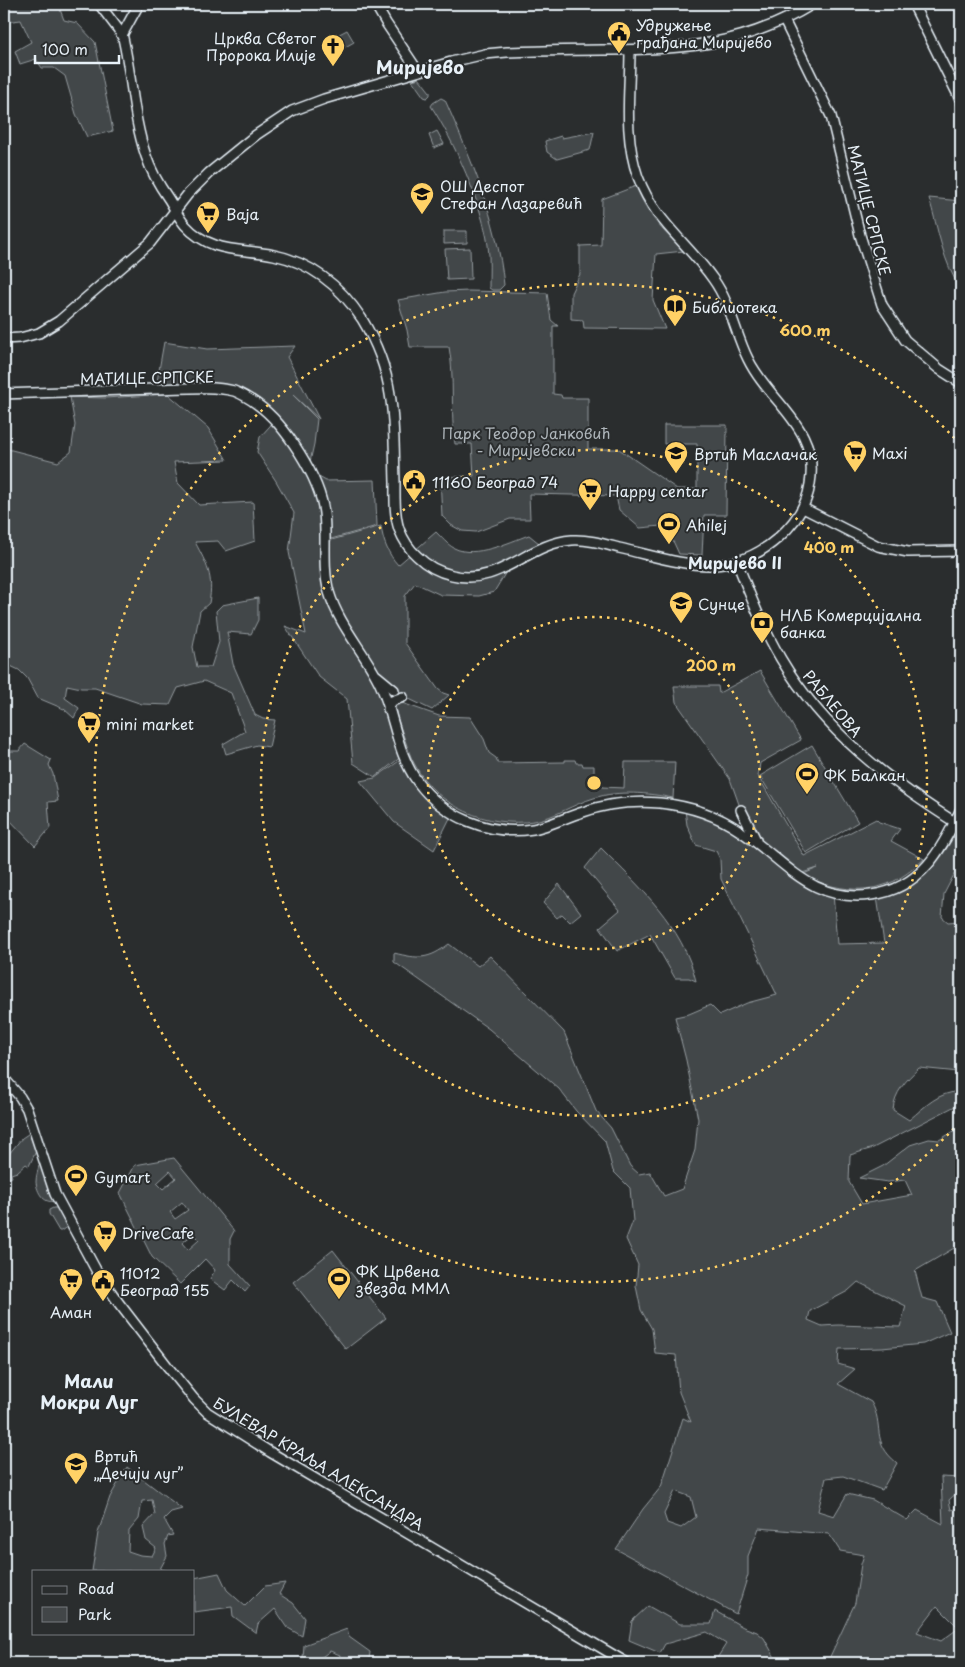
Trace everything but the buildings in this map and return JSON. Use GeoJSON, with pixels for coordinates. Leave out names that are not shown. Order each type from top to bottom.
{"type":"FeatureCollection","features":[{"type":"Feature","properties":{"kind":"main road"},"geometry":{"type":"LineString","coordinates":[[99,4],[122,35],[145,152],[157,181],[185,225],[206,241],[222,248],[273,255],[297,262],[328,280],[349,301],[375,343],[389,386],[393,419],[395,505],[399,528],[412,551],[430,566],[457,576],[483,576],[501,570],[552,544],[579,540],[692,565],[713,566],[737,562],[758,552],[777,539],[791,526],[804,508],[812,472],[810,455],[803,436],[793,418],[754,370],[744,349],[729,307],[717,284],[702,263],[658,215],[639,179],[631,152],[628,125],[630,50]]}},
{"type":"Feature","properties":{"kind":"main road"},"geometry":{"type":"LineString","coordinates":[[122,35],[139,4]]}},
{"type":"Feature","properties":{"kind":"main road"},"geometry":{"type":"LineString","coordinates":[[375,4],[418,71]]}},
{"type":"Feature","properties":{"kind":"main road"},"geometry":{"type":"LineString","coordinates":[[4,339],[32,336],[52,326],[142,250],[154,238],[188,194],[208,173],[284,115],[315,102],[459,59],[496,53],[684,48],[722,41],[757,31],[784,20],[813,4]]}},
{"type":"Feature","properties":{"kind":"main road"},"geometry":{"type":"LineString","coordinates":[[913,4],[961,101]]}},
{"type":"Feature","properties":{"kind":"main road","name":"МАТИЦЕ СРПСКЕ"},"geometry":{"type":"LineString","coordinates":[[784,20],[831,116],[862,240],[882,305],[905,340],[939,369],[961,383]]}},
{"type":"Feature","properties":{"kind":"main road","name":"МАТИЦЕ СРПСКЕ"},"geometry":{"type":"LineString","coordinates":[[4,394],[217,389],[235,392],[258,404],[284,430],[315,483],[321,497],[324,514],[326,570],[330,595],[340,619],[374,673],[384,694],[403,757],[420,785],[439,804],[461,818],[475,824],[504,830],[530,829],[595,808],[631,802],[658,803],[685,808],[738,829],[806,882],[833,893],[856,896],[884,893],[910,880],[928,866],[958,824],[961,808]]}},
{"type":"Feature","properties":{"kind":"main road"},"geometry":{"type":"LineString","coordinates":[[804,508],[878,546],[908,552],[961,551]]}},
{"type":"Feature","properties":{"kind":"main road","name":"РАБЛЕОВА"},"geometry":{"type":"LineString","coordinates":[[737,562],[751,598],[775,649],[788,671],[818,712],[848,743],[879,770],[903,789],[958,824]]}},
{"type":"Feature","properties":{"kind":"main road"},"geometry":{"type":"LineString","coordinates":[[374,673],[394,690]]}},
{"type":"Feature","properties":{"kind":"main road"},"geometry":{"type":"LineString","coordinates":[[388,709],[392,700],[403,697]]}},
{"type":"Feature","properties":{"kind":"main road"},"geometry":{"type":"LineString","coordinates":[[726,823],[742,816]]}},
{"type":"Feature","properties":{"kind":"main road"},"geometry":{"type":"LineString","coordinates":[[738,829],[742,816]]}},
{"type":"Feature","properties":{"kind":"main road"},"geometry":{"type":"LineString","coordinates":[[742,816],[759,844]]}},
{"type":"Feature","properties":{"kind":"main road"},"geometry":{"type":"LineString","coordinates":[[948,837],[961,832]]}},
{"type":"Feature","properties":{"kind":"main road","name":"БУЛЕВАР КРАЉА АЛЕКСАНДРА"},"geometry":{"type":"LineString","coordinates":[[4,1078],[20,1097],[27,1109],[55,1194],[96,1270],[168,1367],[207,1412],[270,1452],[628,1663]]}},
{"type":"Feature","properties":{"kind":"green space"},"geometry":{"type":"Polygon","coordinates":[[[20,4],[58,4],[64,20],[77,23],[95,42],[113,131],[87,137],[76,114],[65,76],[54,68],[42,68],[36,59],[20,64],[15,51],[31,42],[21,20],[4,22],[4,10],[20,4]]]}},
{"type":"Feature","properties":{"kind":"green space"},"geometry":{"type":"Polygon","coordinates":[[[347,30],[354,42],[333,54],[326,41],[347,30]]]}},
{"type":"Feature","properties":{"kind":"green space"},"geometry":{"type":"Polygon","coordinates":[[[419,78],[430,92],[427,98],[424,97],[412,80],[419,78]]]}},
{"type":"Feature","properties":{"kind":"green space"},"geometry":{"type":"Polygon","coordinates":[[[441,98],[445,100],[465,146],[489,213],[501,260],[504,285],[499,290],[489,288],[488,245],[485,229],[466,173],[449,137],[431,106],[441,98]]]}},
{"type":"Feature","properties":{"kind":"green space"},"geometry":{"type":"Polygon","coordinates":[[[437,131],[444,144],[434,148],[429,135],[437,131]]]}},
{"type":"Feature","properties":{"kind":"green space"},"geometry":{"type":"Polygon","coordinates":[[[594,132],[590,150],[557,159],[547,152],[545,141],[561,136],[562,138],[594,132]]]}},
{"type":"Feature","properties":{"kind":"green space"},"geometry":{"type":"Polygon","coordinates":[[[636,186],[656,222],[684,251],[656,254],[653,300],[665,329],[584,328],[583,320],[571,319],[571,293],[580,274],[580,246],[601,245],[602,199],[636,186]]]}},
{"type":"Feature","properties":{"kind":"green space"},"geometry":{"type":"Polygon","coordinates":[[[929,198],[961,201],[961,289],[945,257],[929,198]]]}},
{"type":"Feature","properties":{"kind":"green space"},"geometry":{"type":"Polygon","coordinates":[[[444,231],[467,231],[467,243],[444,244],[444,231]]]}},
{"type":"Feature","properties":{"kind":"green space"},"geometry":{"type":"Polygon","coordinates":[[[470,248],[471,279],[447,280],[445,249],[470,248]]]}},
{"type":"Feature","properties":{"kind":"green space","name":"Парк Теодор Јанковић - Миријевски"},"geometry":{"type":"Polygon","coordinates":[[[445,292],[547,293],[551,320],[558,326],[553,326],[553,394],[561,395],[562,398],[588,398],[588,449],[619,449],[677,489],[697,489],[697,444],[664,444],[664,425],[727,425],[726,515],[704,515],[702,555],[679,554],[674,543],[661,526],[640,528],[619,510],[616,496],[529,494],[530,519],[510,519],[476,532],[462,531],[451,525],[442,516],[440,477],[474,476],[472,444],[455,444],[452,371],[449,347],[410,347],[398,300],[445,292]]]}},
{"type":"Feature","properties":{"kind":"green space"},"geometry":{"type":"Polygon","coordinates":[[[164,342],[207,349],[295,346],[287,357],[319,419],[293,395],[317,419],[308,471],[326,481],[375,480],[377,526],[324,541],[325,579],[377,683],[401,757],[375,777],[353,763],[347,699],[319,677],[285,626],[306,634],[289,552],[294,513],[257,452],[260,437],[278,417],[249,394],[156,387],[164,342]]]}},
{"type":"Feature","properties":{"kind":"green space"},"geometry":{"type":"Polygon","coordinates":[[[168,394],[208,428],[227,460],[174,462],[178,483],[199,505],[253,502],[255,541],[226,551],[218,541],[195,542],[206,564],[211,585],[209,603],[200,611],[193,647],[197,667],[211,667],[219,642],[216,611],[222,605],[258,598],[258,620],[251,634],[227,632],[233,664],[255,715],[263,719],[275,720],[269,747],[257,745],[226,754],[223,744],[245,731],[231,693],[204,681],[178,688],[170,705],[142,704],[95,688],[67,685],[65,698],[79,708],[74,718],[64,709],[38,698],[27,678],[19,670],[4,663],[4,448],[58,462],[71,452],[75,425],[70,397],[105,398],[168,394]]]}},
{"type":"Feature","properties":{"kind":"green space"},"geometry":{"type":"Polygon","coordinates":[[[381,526],[386,547],[398,565],[436,532],[452,547],[462,551],[482,551],[529,535],[545,548],[509,567],[494,592],[479,596],[441,595],[415,583],[405,596],[405,643],[438,689],[449,695],[432,710],[405,697],[375,673],[343,619],[330,587],[328,541],[381,526]]]}},
{"type":"Feature","properties":{"kind":"green space"},"geometry":{"type":"Polygon","coordinates":[[[760,671],[801,740],[760,763],[758,776],[804,856],[876,819],[879,822],[900,829],[891,841],[924,859],[908,872],[894,881],[881,886],[868,889],[841,888],[801,875],[818,868],[802,873],[762,841],[741,810],[730,779],[676,702],[674,686],[718,686],[719,693],[760,671]]]}},
{"type":"Feature","properties":{"kind":"green space"},"geometry":{"type":"Polygon","coordinates":[[[398,703],[439,716],[470,717],[484,739],[489,753],[496,758],[498,763],[565,762],[565,760],[575,760],[576,763],[582,763],[583,766],[594,766],[594,779],[602,779],[602,787],[624,788],[625,762],[675,762],[673,798],[623,793],[603,795],[550,817],[534,821],[499,821],[482,817],[450,803],[425,780],[412,759],[401,728],[395,707],[398,703]]]}},
{"type":"Feature","properties":{"kind":"green space"},"geometry":{"type":"Polygon","coordinates":[[[25,744],[51,760],[49,765],[53,774],[58,801],[48,802],[50,828],[35,846],[4,814],[4,755],[11,751],[19,751],[25,744]]]}},
{"type":"Feature","properties":{"kind":"green space","name":"ФК Балкан"},"geometry":{"type":"Polygon","coordinates":[[[812,745],[858,822],[806,853],[760,776],[812,745]]]}},
{"type":"Feature","properties":{"kind":"green space"},"geometry":{"type":"Polygon","coordinates":[[[402,759],[451,816],[434,850],[394,822],[360,781],[375,778],[402,759]]]}},
{"type":"Feature","properties":{"kind":"green space"},"geometry":{"type":"Polygon","coordinates":[[[685,810],[724,826],[742,836],[833,893],[837,944],[884,943],[877,897],[909,886],[934,865],[952,838],[961,835],[961,861],[944,894],[942,917],[948,922],[961,921],[961,953],[955,956],[961,961],[961,1016],[958,1024],[961,1026],[961,1070],[959,1072],[919,1068],[901,1087],[893,1110],[909,1120],[939,1097],[961,1091],[961,1103],[873,1148],[850,1155],[849,1182],[862,1204],[912,1195],[905,1180],[888,1182],[859,1178],[883,1166],[910,1145],[929,1139],[939,1140],[961,1127],[961,1244],[915,1271],[922,1298],[937,1302],[950,1332],[923,1344],[882,1348],[839,1349],[838,1364],[855,1369],[838,1384],[871,1402],[884,1448],[897,1463],[882,1490],[843,1476],[826,1478],[818,1511],[834,1516],[847,1494],[873,1500],[907,1520],[917,1510],[943,1524],[941,1477],[961,1478],[961,1489],[949,1500],[951,1510],[961,1507],[961,1578],[956,1586],[961,1592],[961,1663],[827,1663],[855,1603],[864,1555],[840,1551],[829,1534],[759,1528],[748,1556],[748,1575],[736,1614],[616,1549],[643,1509],[661,1487],[683,1418],[691,1422],[679,1392],[676,1355],[655,1353],[652,1329],[641,1310],[636,1286],[638,1265],[626,1239],[633,1221],[630,1188],[613,1171],[605,1141],[576,1111],[559,1089],[489,1029],[394,962],[394,953],[423,957],[435,953],[449,944],[478,966],[490,956],[564,1032],[596,1111],[611,1128],[630,1166],[639,1174],[650,1172],[664,1196],[682,1189],[695,1150],[698,1119],[675,1017],[689,1014],[710,1005],[720,1015],[747,1003],[777,995],[721,879],[720,859],[716,851],[696,845],[687,825],[685,810]],[[858,1282],[848,1291],[810,1311],[808,1320],[822,1326],[900,1327],[906,1306],[858,1282]],[[675,1491],[664,1514],[667,1523],[681,1528],[696,1517],[691,1497],[675,1491]],[[937,1606],[917,1632],[941,1641],[959,1628],[937,1606]]]}},
{"type":"Feature","properties":{"kind":"green space"},"geometry":{"type":"Polygon","coordinates":[[[601,848],[645,893],[671,925],[690,961],[696,981],[689,978],[675,978],[650,934],[617,951],[600,927],[620,910],[585,868],[601,848]]]}},
{"type":"Feature","properties":{"kind":"green space"},"geometry":{"type":"Polygon","coordinates":[[[559,884],[581,913],[570,922],[562,914],[557,918],[543,903],[559,884]]]}},
{"type":"Feature","properties":{"kind":"green space"},"geometry":{"type":"Polygon","coordinates":[[[31,1132],[37,1149],[29,1166],[26,1164],[17,1172],[11,1174],[12,1177],[4,1180],[4,1160],[22,1138],[31,1132]]]}},
{"type":"Feature","properties":{"kind":"green space"},"geometry":{"type":"Polygon","coordinates":[[[174,1158],[234,1231],[230,1239],[230,1264],[250,1286],[245,1292],[233,1280],[225,1290],[210,1279],[215,1270],[205,1259],[180,1284],[152,1257],[120,1193],[135,1165],[174,1158]],[[170,1171],[157,1183],[163,1189],[176,1178],[170,1171]],[[182,1202],[170,1212],[175,1219],[188,1210],[182,1202]],[[193,1234],[182,1243],[188,1250],[199,1240],[193,1234]]]}},
{"type":"Feature","properties":{"kind":"green space"},"geometry":{"type":"Polygon","coordinates":[[[42,1164],[54,1201],[44,1199],[38,1190],[36,1178],[39,1165],[42,1164]]]}},
{"type":"Feature","properties":{"kind":"green space"},"geometry":{"type":"Polygon","coordinates":[[[58,1208],[68,1226],[61,1231],[59,1231],[49,1214],[49,1210],[58,1208]]]}},
{"type":"Feature","properties":{"kind":"green space","name":"ФК Црвена звезда ММЛ"},"geometry":{"type":"Polygon","coordinates":[[[333,1250],[386,1318],[346,1349],[293,1282],[333,1250]]]}},
{"type":"Feature","properties":{"kind":"green space"},"geometry":{"type":"Polygon","coordinates":[[[127,1467],[182,1509],[171,1512],[164,1519],[173,1535],[168,1536],[165,1544],[167,1556],[160,1569],[164,1570],[92,1570],[98,1533],[110,1497],[127,1467]],[[152,1500],[142,1501],[139,1519],[129,1531],[128,1551],[152,1556],[156,1548],[146,1540],[143,1527],[155,1514],[152,1500]]]}},
{"type":"Feature","properties":{"kind":"green space"},"geometry":{"type":"Polygon","coordinates":[[[219,1573],[227,1590],[245,1606],[265,1586],[285,1583],[279,1594],[293,1603],[305,1618],[302,1636],[288,1628],[275,1609],[258,1624],[256,1633],[233,1616],[232,1607],[195,1612],[195,1578],[219,1573]]]}},
{"type":"Feature","properties":{"kind":"green space"},"geometry":{"type":"Polygon","coordinates":[[[648,1606],[680,1624],[711,1624],[715,1611],[743,1627],[757,1632],[764,1638],[778,1663],[714,1663],[726,1644],[707,1632],[665,1644],[660,1653],[629,1640],[632,1621],[648,1606]]]}},
{"type":"Feature","properties":{"kind":"green space"},"geometry":{"type":"Polygon","coordinates":[[[347,1629],[349,1637],[370,1652],[369,1660],[373,1663],[338,1663],[340,1655],[330,1651],[319,1659],[303,1658],[304,1645],[347,1629]]]}},
{"type":"Feature","properties":{"kind":"place","name":"Удружење грађана Миријево"},"geometry":{"type":"Point","coordinates":[619,54]}},
{"type":"Feature","properties":{"kind":"place","name":"Црква Светог Пророка Илије"},"geometry":{"type":"Point","coordinates":[333,67]}},
{"type":"Feature","properties":{"kind":"place","name":"ОШ Деспот Стефан Лазаревић"},"geometry":{"type":"Point","coordinates":[422,215]}},
{"type":"Feature","properties":{"kind":"place","name":"Baja"},"geometry":{"type":"Point","coordinates":[208,234]}},
{"type":"Feature","properties":{"kind":"place","name":"Библиотека"},"geometry":{"type":"Point","coordinates":[675,327]}},
{"type":"Feature","properties":{"kind":"place","name":"Maxi"},"geometry":{"type":"Point","coordinates":[855,473]}},
{"type":"Feature","properties":{"kind":"place","name":"Вртић Маслачак"},"geometry":{"type":"Point","coordinates":[676,474]}},
{"type":"Feature","properties":{"kind":"place","name":"11160 Београд 74"},"geometry":{"type":"Point","coordinates":[414,502]}},
{"type":"Feature","properties":{"kind":"place","name":"Happy centar"},"geometry":{"type":"Point","coordinates":[590,511]}},
{"type":"Feature","properties":{"kind":"place","name":"Ahilej"},"geometry":{"type":"Point","coordinates":[669,545]}},
{"type":"Feature","properties":{"kind":"place","name":"Сунце"},"geometry":{"type":"Point","coordinates":[681,624]}},
{"type":"Feature","properties":{"kind":"place","name":"НЛБ Комерцијална банка"},"geometry":{"type":"Point","coordinates":[762,644]}},
{"type":"Feature","properties":{"kind":"place","name":"mini market"},"geometry":{"type":"Point","coordinates":[89,744]}},
{"type":"Feature","properties":{"kind":"place","name":"ФК Балкан"},"geometry":{"type":"Point","coordinates":[807,795]}},
{"type":"Feature","properties":{"kind":"place","name":"Gymart"},"geometry":{"type":"Point","coordinates":[76,1197]}},
{"type":"Feature","properties":{"kind":"place","name":"DriveCafe"},"geometry":{"type":"Point","coordinates":[105,1253]}},
{"type":"Feature","properties":{"kind":"place","name":"ФК Црвена звезда ММЛ"},"geometry":{"type":"Point","coordinates":[339,1300]}},
{"type":"Feature","properties":{"kind":"place","name":"Аман"},"geometry":{"type":"Point","coordinates":[71,1301]}},
{"type":"Feature","properties":{"kind":"place","name":"11012 Београд 155"},"geometry":{"type":"Point","coordinates":[103,1302]}},
{"type":"Feature","properties":{"kind":"place","name":"Вртић „Дечији луг”"},"geometry":{"type":"Point","coordinates":[76,1485]}},
{"type":"Feature","properties":{"kind":"district","name":"Миријево"},"geometry":{"type":"Point","coordinates":[420,66]}},
{"type":"Feature","properties":{"kind":"district","name":"Миријево II"},"geometry":{"type":"Point","coordinates":[735,562]}},
{"type":"Feature","properties":{"kind":"district","name":"Мали Мокри Луг"},"geometry":{"type":"Point","coordinates":[89,1390]}}]}
